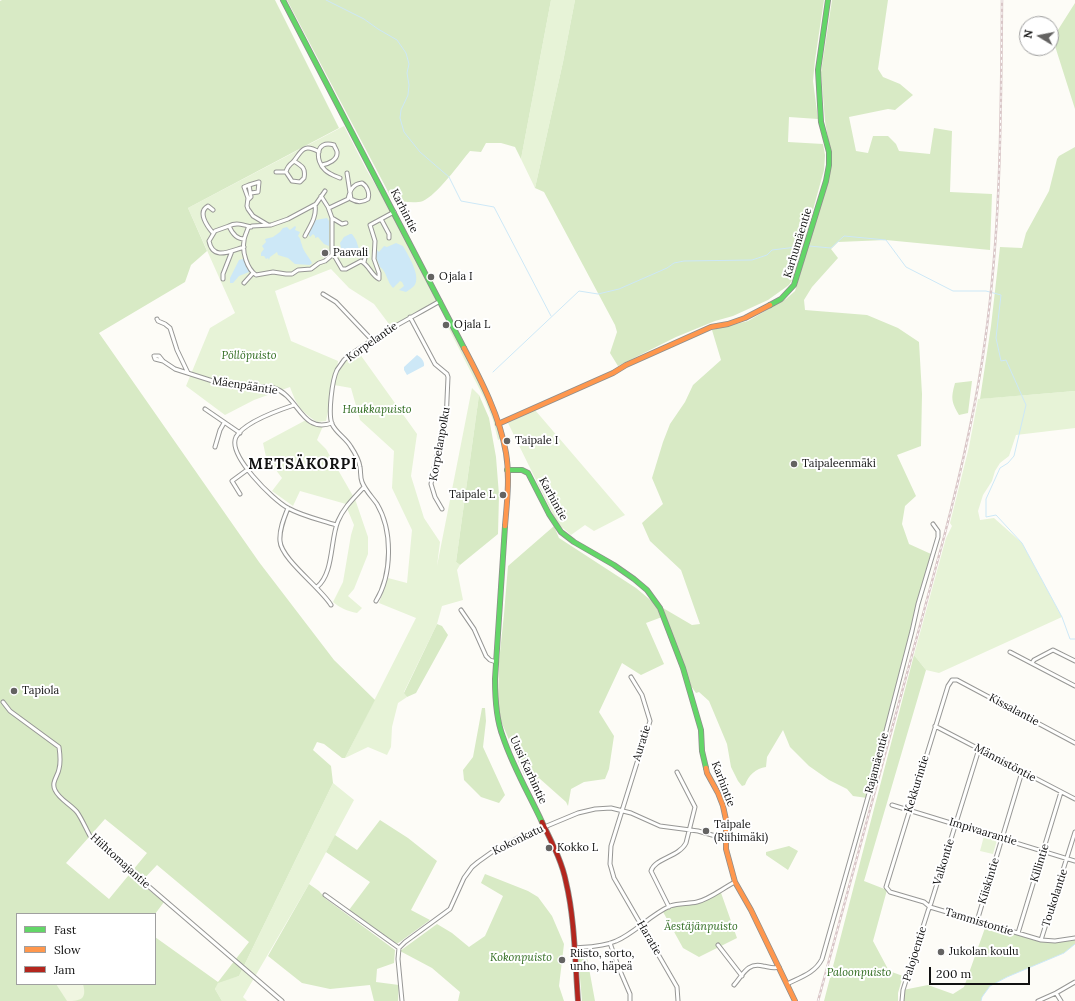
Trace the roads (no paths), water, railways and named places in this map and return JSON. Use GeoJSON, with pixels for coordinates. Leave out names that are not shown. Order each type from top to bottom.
{"type":"FeatureCollection","features":[{"type":"Feature","properties":{"kind":"street","name":"Karhintie"},"geometry":{"type":"LineString","coordinates":[[283,0],[480,380],[498,424],[506,453],[507,470],[522,470],[528,473],[549,514],[561,532],[575,543],[614,565],[634,579],[647,590],[660,608],[683,668],[701,730],[703,757],[707,773],[723,806],[726,820],[727,858],[735,882],[796,1001]]}},
{"type":"Feature","properties":{"kind":"street","name":"Karhumäentie"},"geometry":{"type":"LineString","coordinates":[[498,424],[613,373],[626,365],[711,327],[728,324],[745,318],[781,299],[794,285],[829,165],[829,152],[821,122],[818,82],[818,70],[828,0]]}},
{"type":"Feature","properties":{"kind":"street"},"geometry":{"type":"LineString","coordinates":[[322,165],[330,163],[336,157],[337,152],[334,145],[324,145],[318,152],[318,156],[322,165],[325,171],[340,178]]}},
{"type":"Feature","properties":{"kind":"street"},"geometry":{"type":"LineString","coordinates":[[286,172],[290,164],[302,150],[310,148],[318,152]]}},
{"type":"Feature","properties":{"kind":"street"},"geometry":{"type":"LineString","coordinates":[[286,172],[292,181],[295,182],[300,182],[304,178],[306,172],[304,168],[294,161]]}},
{"type":"Feature","properties":{"kind":"street"},"geometry":{"type":"LineString","coordinates":[[276,172],[286,172]]}},
{"type":"Feature","properties":{"kind":"street"},"geometry":{"type":"LineString","coordinates":[[329,208],[348,199],[349,193],[352,187],[357,183],[362,183],[366,186],[369,195],[368,199],[361,202],[351,199],[349,193],[346,173]]}},
{"type":"Feature","properties":{"kind":"street"},"geometry":{"type":"LineString","coordinates":[[248,200],[244,187],[259,182],[258,192],[251,193]]}},
{"type":"Feature","properties":{"kind":"street"},"geometry":{"type":"LineString","coordinates":[[249,185],[251,193],[247,206],[253,216],[268,225]]}},
{"type":"Feature","properties":{"kind":"street"},"geometry":{"type":"LineString","coordinates":[[244,247],[222,253],[215,252],[211,248],[209,241],[215,231],[233,224],[251,227],[268,225],[288,219],[315,205],[326,191]]}},
{"type":"Feature","properties":{"kind":"street"},"geometry":{"type":"LineString","coordinates":[[321,196],[329,208],[332,218],[332,255],[335,257],[342,269],[346,269],[361,260],[364,262]]}},
{"type":"Feature","properties":{"kind":"street"},"geometry":{"type":"LineString","coordinates":[[305,236],[315,217],[315,205]]}},
{"type":"Feature","properties":{"kind":"street"},"geometry":{"type":"LineString","coordinates":[[213,210],[208,206],[203,208],[202,211],[203,216],[213,233]]}},
{"type":"Feature","properties":{"kind":"street"},"geometry":{"type":"LineString","coordinates":[[364,251],[364,262],[374,276],[379,279],[379,273],[374,259],[375,241],[370,225],[394,212]]}},
{"type":"Feature","properties":{"kind":"street"},"geometry":{"type":"LineString","coordinates":[[332,218],[342,224],[346,223]]}},
{"type":"Feature","properties":{"kind":"street"},"geometry":{"type":"LineString","coordinates":[[381,218],[389,234],[389,238]]}},
{"type":"Feature","properties":{"kind":"street"},"geometry":{"type":"LineString","coordinates":[[229,226],[234,235],[244,239]]}},
{"type":"Feature","properties":{"kind":"street"},"geometry":{"type":"LineString","coordinates":[[251,227],[248,228],[244,239],[245,257],[253,273],[256,275],[273,272],[292,274],[298,270],[311,269],[332,255]]}},
{"type":"Feature","properties":{"kind":"street"},"geometry":{"type":"LineString","coordinates":[[223,279],[223,274],[232,251]]}},
{"type":"Feature","properties":{"kind":"street"},"geometry":{"type":"LineString","coordinates":[[244,283],[253,273]]}},
{"type":"Feature","properties":{"kind":"street"},"geometry":{"type":"LineString","coordinates":[[323,294],[336,302],[372,340]]}},
{"type":"Feature","properties":{"kind":"street","name":"Korpelantie"},"geometry":{"type":"LineString","coordinates":[[332,423],[332,401],[337,370],[344,360],[372,340],[440,301]]}},
{"type":"Feature","properties":{"kind":"street","name":"Korpelanpolku"},"geometry":{"type":"LineString","coordinates":[[410,317],[435,364],[447,374],[448,377],[446,422],[441,433],[431,484],[435,497],[442,509]]}},
{"type":"Feature","properties":{"kind":"street"},"geometry":{"type":"LineString","coordinates":[[157,319],[170,328],[184,367],[189,374]]}},
{"type":"Feature","properties":{"kind":"street","name":"Mäenpääntie"},"geometry":{"type":"LineString","coordinates":[[163,361],[175,369],[219,383],[274,388],[287,394],[307,420],[316,425],[332,423]]}},
{"type":"Feature","properties":{"kind":"street"},"geometry":{"type":"LineString","coordinates":[[182,371],[184,367]]}},
{"type":"Feature","properties":{"kind":"street"},"geometry":{"type":"LineString","coordinates":[[294,405],[264,416],[240,433],[236,438],[235,446],[247,470],[267,491],[288,508],[336,525]]}},
{"type":"Feature","properties":{"kind":"street"},"geometry":{"type":"LineString","coordinates":[[205,409],[240,433]]}},
{"type":"Feature","properties":{"kind":"street"},"geometry":{"type":"LineString","coordinates":[[215,447],[220,430],[224,423]]}},
{"type":"Feature","properties":{"kind":"street"},"geometry":{"type":"LineString","coordinates":[[332,423],[336,430],[346,440],[356,456],[362,483],[381,512],[387,530],[388,552],[384,582],[382,591],[376,601]]}},
{"type":"Feature","properties":{"kind":"street"},"geometry":{"type":"LineString","coordinates":[[240,494],[232,481],[247,470]]}},
{"type":"Feature","properties":{"kind":"street","name":"Uusi Karhintie"},"geometry":{"type":"LineString","coordinates":[[507,470],[508,488],[506,530],[496,662],[495,702],[502,736],[510,756],[559,858],[566,881],[574,948],[578,1001]]}},
{"type":"Feature","properties":{"kind":"street"},"geometry":{"type":"LineString","coordinates":[[317,587],[323,580],[328,565],[336,525],[346,506],[364,487]]}},
{"type":"Feature","properties":{"kind":"street"},"geometry":{"type":"LineString","coordinates":[[288,508],[283,521],[280,540],[281,546],[297,568],[312,585],[317,587],[331,604]]}},
{"type":"Feature","properties":{"kind":"street","name":"Rajamäentie"},"geometry":{"type":"LineString","coordinates":[[787,984],[812,972],[819,966],[822,959],[884,736],[918,604],[938,537],[938,531],[933,524]]}},
{"type":"Feature","properties":{"kind":"street"},"geometry":{"type":"LineString","coordinates":[[461,610],[474,629],[486,656],[490,660],[496,662]]}},
{"type":"Feature","properties":{"kind":"street"},"geometry":{"type":"LineString","coordinates":[[1032,663],[1034,660],[1053,650],[1075,661]]}},
{"type":"Feature","properties":{"kind":"street"},"geometry":{"type":"LineString","coordinates":[[1010,652],[1075,686]]}},
{"type":"Feature","properties":{"kind":"street","name":"Auratie"},"geometry":{"type":"LineString","coordinates":[[614,878],[610,864],[609,852],[650,721],[642,695],[631,677]]}},
{"type":"Feature","properties":{"kind":"street","name":"Kekkurintie"},"geometry":{"type":"LineString","coordinates":[[887,890],[887,884],[935,726],[948,686],[952,680]]}},
{"type":"Feature","properties":{"kind":"street","name":"Kissalantie"},"geometry":{"type":"LineString","coordinates":[[952,680],[957,680],[1075,743]]}},
{"type":"Feature","properties":{"kind":"street","name":"Hiihtomajantie"},"geometry":{"type":"LineString","coordinates":[[3,702],[10,711],[59,747],[59,770],[54,785],[55,790],[60,797],[77,812],[90,836],[282,1001]]}},
{"type":"Feature","properties":{"kind":"street","name":"Männistöntie"},"geometry":{"type":"LineString","coordinates":[[935,726],[1075,799]]}},
{"type":"Feature","properties":{"kind":"street","name":"Valkontie"},"geometry":{"type":"LineString","coordinates":[[930,907],[979,749]]}},
{"type":"Feature","properties":{"kind":"street"},"geometry":{"type":"LineString","coordinates":[[669,907],[650,871],[654,865],[683,849],[690,830],[695,807],[677,772]]}},
{"type":"Feature","properties":{"kind":"street","name":"Kiiskintie"},"geometry":{"type":"LineString","coordinates":[[977,921],[1022,772]]}},
{"type":"Feature","properties":{"kind":"street","name":"Killintie"},"geometry":{"type":"LineString","coordinates":[[1018,934],[1062,792]]}},
{"type":"Feature","properties":{"kind":"street","name":"Impivaarantie"},"geometry":{"type":"LineString","coordinates":[[892,805],[1075,861]]}},
{"type":"Feature","properties":{"kind":"street","name":"Kokonkatu"},"geometry":{"type":"LineString","coordinates":[[398,948],[450,909],[464,878],[472,867],[478,862],[492,852],[544,827],[578,813],[595,809],[611,808],[631,813],[660,826],[690,830],[726,839]]}},
{"type":"Feature","properties":{"kind":"street","name":"Toukolantie"},"geometry":{"type":"LineString","coordinates":[[1041,940],[1075,832]]}},
{"type":"Feature","properties":{"kind":"street","name":"Haratie"},"geometry":{"type":"LineString","coordinates":[[614,878],[677,987],[678,1001]]}},
{"type":"Feature","properties":{"kind":"street"},"geometry":{"type":"LineString","coordinates":[[574,948],[610,943],[622,938],[641,924],[669,907],[678,903],[698,902],[735,882]]}},
{"type":"Feature","properties":{"kind":"street","name":"Tammistontie"},"geometry":{"type":"LineString","coordinates":[[887,890],[924,902],[930,907],[1041,940],[1055,941],[1075,938]]}},
{"type":"Feature","properties":{"kind":"street"},"geometry":{"type":"LineString","coordinates":[[325,895],[398,948],[402,1001]]}},
{"type":"Feature","properties":{"kind":"street","name":"Palojoentie"},"geometry":{"type":"LineString","coordinates":[[902,1001],[903,990],[930,907]]}},
{"type":"Feature","properties":{"kind":"street"},"geometry":{"type":"LineString","coordinates":[[610,943],[630,994],[630,1001]]}},
{"type":"Feature","properties":{"kind":"street"},"geometry":{"type":"LineString","coordinates":[[718,945],[742,976]]}},
{"type":"Feature","properties":{"kind":"street"},"geometry":{"type":"LineString","coordinates":[[734,985],[752,965],[775,968],[779,967]]}},
{"type":"Feature","properties":{"kind":"street"},"geometry":{"type":"LineString","coordinates":[[1038,1001],[1075,982]]}},
{"type":"Feature","properties":{"kind":"street"},"geometry":{"type":"LineString","coordinates":[[1056,993],[1060,1001]]}},
{"type":"Feature","properties":{"kind":"water"},"geometry":{"type":"Polygon","coordinates":[[[327,218],[329,221],[329,246],[324,244],[318,237],[315,238],[313,234],[310,237],[309,235],[310,230],[312,230],[310,228],[316,220],[327,218]]]}},
{"type":"Feature","properties":{"kind":"water"},"geometry":{"type":"Polygon","coordinates":[[[295,226],[295,230],[300,232],[298,236],[312,263],[310,265],[295,264],[288,258],[278,255],[277,252],[270,257],[269,260],[264,256],[261,256],[264,249],[262,246],[266,242],[265,239],[273,237],[283,228],[287,227],[290,230],[295,226]]]}},
{"type":"Feature","properties":{"kind":"water"},"geometry":{"type":"Polygon","coordinates":[[[352,234],[356,240],[359,249],[349,252],[349,257],[346,252],[342,253],[340,243],[344,237],[352,234]]]}},
{"type":"Feature","properties":{"kind":"water"},"geometry":{"type":"Polygon","coordinates":[[[396,243],[403,246],[411,260],[415,272],[416,282],[414,286],[406,292],[399,290],[404,286],[400,281],[393,288],[380,267],[376,257],[377,250],[379,252],[384,246],[387,247],[396,243]]]}},
{"type":"Feature","properties":{"kind":"water"},"geometry":{"type":"Polygon","coordinates":[[[243,259],[247,264],[249,272],[239,276],[233,283],[230,283],[230,278],[239,260],[243,259]]]}},
{"type":"Feature","properties":{"kind":"water"},"geometry":{"type":"Polygon","coordinates":[[[417,355],[424,363],[424,366],[407,375],[404,367],[417,355]]]}},
{"type":"Feature","properties":{"kind":"waterway"},"geometry":{"type":"LineString","coordinates":[[326,0],[364,19],[397,40],[406,53],[409,64],[407,73],[409,85],[408,95],[401,110],[400,118],[404,132],[420,152],[449,177],[461,201],[494,207],[551,316]]}},
{"type":"Feature","properties":{"kind":"waterway"},"geometry":{"type":"LineString","coordinates":[[809,246],[831,248],[844,236],[886,240],[906,267],[953,291],[986,291],[1001,295],[996,338],[1001,361],[1006,360],[1026,405],[1014,456],[1008,463],[1000,468],[986,499],[986,517],[996,515],[1022,543],[1062,617],[1070,639],[1075,639]]}},
{"type":"Feature","properties":{"kind":"waterway"},"geometry":{"type":"LineString","coordinates":[[493,372],[579,291],[598,294],[619,289],[667,268],[674,263],[684,261],[752,260],[767,255],[772,250],[805,246]]}},
{"type":"Feature","properties":{"kind":"waterway"},"geometry":{"type":"LineString","coordinates":[[981,1001],[982,997],[990,986],[1007,977],[1064,953],[1075,944]]}},
{"type":"Feature","properties":{"kind":"railway"},"geometry":{"type":"LineString","coordinates":[[818,1001],[944,537],[973,415],[985,341],[997,214],[1002,0]]}},
{"type":"Feature","properties":{"kind":"place","name":"Paavali"},"geometry":{"type":"Point","coordinates":[325,253]}},
{"type":"Feature","properties":{"kind":"place","name":"Ojala I"},"geometry":{"type":"Point","coordinates":[431,277]}},
{"type":"Feature","properties":{"kind":"place","name":"Ojala L"},"geometry":{"type":"Point","coordinates":[446,325]}},
{"type":"Feature","properties":{"kind":"place","name":"Taipale I"},"geometry":{"type":"Point","coordinates":[507,441]}},
{"type":"Feature","properties":{"kind":"place","name":"Taipaleenmäki"},"geometry":{"type":"Point","coordinates":[794,464]}},
{"type":"Feature","properties":{"kind":"place","name":"Taipale L"},"geometry":{"type":"Point","coordinates":[503,495]}},
{"type":"Feature","properties":{"kind":"place","name":"Tapiola"},"geometry":{"type":"Point","coordinates":[14,691]}},
{"type":"Feature","properties":{"kind":"place","name":"Taipale (Riihimäki)"},"geometry":{"type":"Point","coordinates":[706,831]}},
{"type":"Feature","properties":{"kind":"place","name":"Kokko L"},"geometry":{"type":"Point","coordinates":[549,848]}},
{"type":"Feature","properties":{"kind":"place","name":"Jukolan koulu"},"geometry":{"type":"Point","coordinates":[941,952]}},
{"type":"Feature","properties":{"kind":"place","name":"Riisto, sorto, unho, häpeä"},"geometry":{"type":"Point","coordinates":[562,960]}},
{"type":"Feature","properties":{"kind":"district","name":"METSÄKORPI"},"geometry":{"type":"Point","coordinates":[303,465]}},
{"type":"Feature","properties":{"kind":"park label","name":"Pöllöpuisto"},"geometry":{"type":"Point","coordinates":[249,356]}},
{"type":"Feature","properties":{"kind":"park label","name":"Haukkapuisto"},"geometry":{"type":"Point","coordinates":[377,410]}},
{"type":"Feature","properties":{"kind":"park label","name":"Äestäjänpuisto"},"geometry":{"type":"Point","coordinates":[701,927]}},
{"type":"Feature","properties":{"kind":"park label","name":"Kokonpuisto"},"geometry":{"type":"Point","coordinates":[521,958]}},
{"type":"Feature","properties":{"kind":"park label","name":"Paloonpuisto"},"geometry":{"type":"Point","coordinates":[859,973]}}]}
